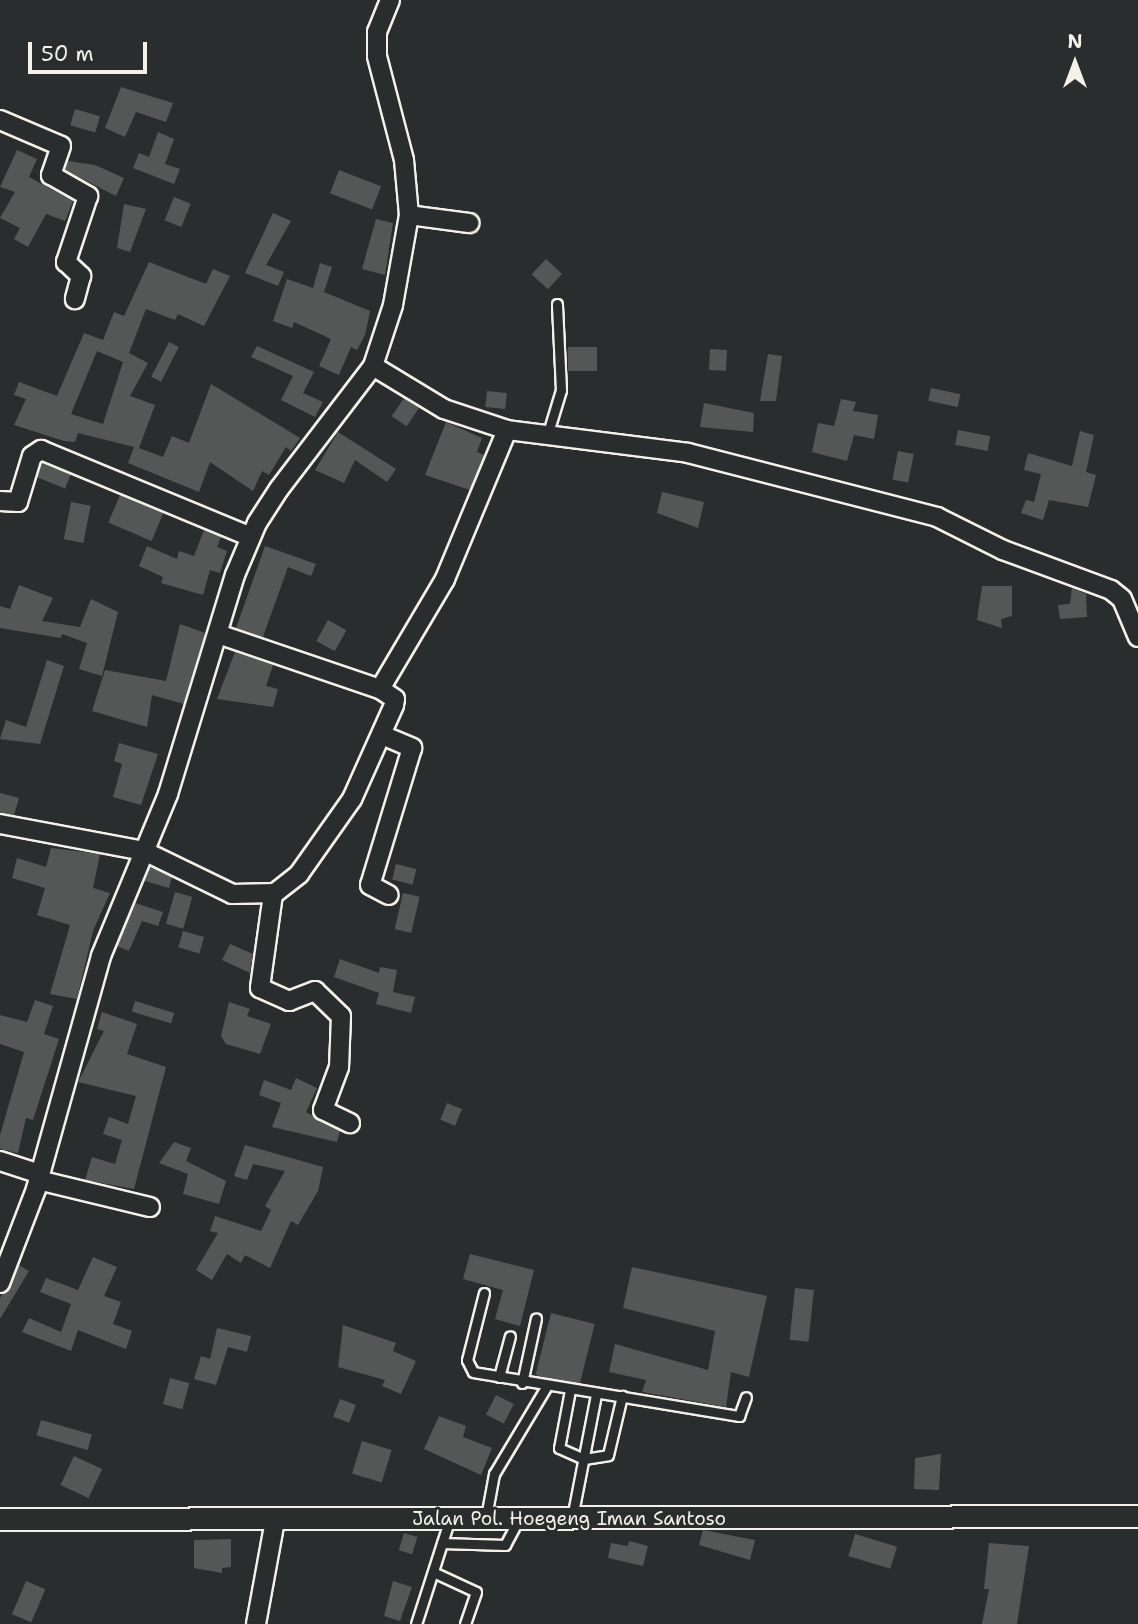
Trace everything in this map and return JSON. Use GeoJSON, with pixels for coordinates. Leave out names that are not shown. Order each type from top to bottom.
{"type":"FeatureCollection","features":[{"type":"Feature","properties":{"kind":"street"},"geometry":{"type":"LineString","coordinates":[[0,1283],[39,1177],[92,983],[144,851],[221,635],[251,537],[279,489],[373,366],[406,249],[408,215],[404,160],[377,56],[377,32],[390,0]]}},
{"type":"Feature","properties":{"kind":"street"},"geometry":{"type":"LineString","coordinates":[[0,120],[61,146],[51,175],[88,196],[66,262],[81,276],[75,299]]}},
{"type":"Feature","properties":{"kind":"street"},"geometry":{"type":"LineString","coordinates":[[408,215],[469,223]]}},
{"type":"Feature","properties":{"kind":"street"},"geometry":{"type":"LineString","coordinates":[[373,366],[444,409],[507,430],[688,453],[937,517],[1003,550],[1111,590],[1122,599],[1138,637]]}},
{"type":"Feature","properties":{"kind":"street"},"geometry":{"type":"LineString","coordinates":[[380,689],[446,579],[507,430]]}},
{"type":"Feature","properties":{"kind":"street"},"geometry":{"type":"LineString","coordinates":[[0,501],[18,502],[32,456],[41,450],[251,537]]}},
{"type":"Feature","properties":{"kind":"street"},"geometry":{"type":"LineString","coordinates":[[0,824],[144,851],[232,894],[272,894],[299,874],[352,799],[382,735],[395,699],[380,689],[221,635]]}},
{"type":"Feature","properties":{"kind":"street"},"geometry":{"type":"LineString","coordinates":[[382,735],[412,748],[370,885],[389,895]]}},
{"type":"Feature","properties":{"kind":"street"},"geometry":{"type":"LineString","coordinates":[[272,894],[258,984],[289,1001],[320,993],[341,1016],[339,1067],[323,1110],[350,1123]]}},
{"type":"Feature","properties":{"kind":"street"},"geometry":{"type":"LineString","coordinates":[[0,1161],[39,1177],[150,1207]]}},
{"type":"Feature","properties":{"kind":"street","name":"Jalan Pol. Hoegeng Iman Santoso"},"geometry":{"type":"LineString","coordinates":[[0,1519],[1138,1516]]}},
{"type":"Feature","properties":{"kind":"street"},"geometry":{"type":"LineString","coordinates":[[256,1624],[275,1520]]}},
{"type":"Feature","properties":{"kind":"lane"},"geometry":{"type":"LineString","coordinates":[[547,436],[561,390],[557,304]]}},
{"type":"Feature","properties":{"kind":"lane"},"geometry":{"type":"LineString","coordinates":[[484,1293],[467,1365],[473,1371],[546,1387],[622,1396],[739,1416],[746,1397]]}},
{"type":"Feature","properties":{"kind":"lane"},"geometry":{"type":"LineString","coordinates":[[522,1382],[536,1318]]}},
{"type":"Feature","properties":{"kind":"lane"},"geometry":{"type":"LineString","coordinates":[[499,1377],[510,1336]]}},
{"type":"Feature","properties":{"kind":"lane"},"geometry":{"type":"LineString","coordinates":[[486,1518],[494,1474],[546,1387]]}},
{"type":"Feature","properties":{"kind":"lane"},"geometry":{"type":"LineString","coordinates":[[570,1390],[558,1444],[560,1450],[584,1459],[608,1455],[622,1396]]}},
{"type":"Feature","properties":{"kind":"lane"},"geometry":{"type":"LineString","coordinates":[[572,1519],[596,1394]]}},
{"type":"Feature","properties":{"kind":"lane"},"geometry":{"type":"LineString","coordinates":[[416,1624],[450,1518]]}},
{"type":"Feature","properties":{"kind":"lane"},"geometry":{"type":"LineString","coordinates":[[442,1543],[505,1545],[519,1519]]}},
{"type":"Feature","properties":{"kind":"lane"},"geometry":{"type":"LineString","coordinates":[[433,1572],[476,1592],[465,1624]]}},
{"type":"Feature","properties":{"kind":"building"},"geometry":{"type":"Polygon","coordinates":[[[121,87],[173,103],[166,122],[136,112],[125,137],[105,128],[121,87]]]}},
{"type":"Feature","properties":{"kind":"building"},"geometry":{"type":"Polygon","coordinates":[[[75,109],[100,116],[95,133],[70,125],[75,109]]]}},
{"type":"Feature","properties":{"kind":"building"},"geometry":{"type":"Polygon","coordinates":[[[158,132],[174,139],[165,164],[180,169],[174,184],[133,168],[139,153],[149,157],[158,132]]]}},
{"type":"Feature","properties":{"kind":"building"},"geometry":{"type":"Polygon","coordinates":[[[17,150],[37,159],[29,177],[73,201],[65,221],[46,214],[28,247],[14,239],[20,228],[0,218],[15,192],[0,187],[17,150]]]}},
{"type":"Feature","properties":{"kind":"building"},"geometry":{"type":"Polygon","coordinates":[[[68,161],[95,165],[124,178],[116,196],[65,170],[68,161]]]}},
{"type":"Feature","properties":{"kind":"building"},"geometry":{"type":"Polygon","coordinates":[[[339,170],[381,186],[372,209],[330,193],[339,170]]]}},
{"type":"Feature","properties":{"kind":"building"},"geometry":{"type":"Polygon","coordinates":[[[174,197],[191,204],[181,227],[165,220],[174,197]]]}},
{"type":"Feature","properties":{"kind":"building"},"geometry":{"type":"Polygon","coordinates":[[[124,204],[146,209],[130,252],[117,248],[124,204]]]}},
{"type":"Feature","properties":{"kind":"building"},"geometry":{"type":"Polygon","coordinates":[[[273,213],[291,221],[266,265],[284,272],[278,286],[245,273],[273,213]]]}},
{"type":"Feature","properties":{"kind":"building"},"geometry":{"type":"Polygon","coordinates":[[[376,219],[393,223],[385,275],[362,269],[376,219]]]}},
{"type":"Feature","properties":{"kind":"building"},"geometry":{"type":"Polygon","coordinates":[[[546,259],[562,274],[548,289],[532,274],[546,259]]]}},
{"type":"Feature","properties":{"kind":"building"},"geometry":{"type":"Polygon","coordinates":[[[149,262],[206,284],[213,269],[230,276],[204,326],[178,314],[175,320],[146,309],[129,353],[148,363],[130,396],[155,405],[139,448],[163,457],[172,436],[189,443],[211,384],[300,438],[291,451],[286,447],[269,475],[262,471],[253,491],[210,462],[199,492],[128,463],[134,447],[78,433],[75,442],[64,441],[14,425],[26,399],[14,395],[19,382],[57,396],[84,333],[103,340],[114,312],[124,316],[149,262]],[[97,351],[71,414],[103,424],[123,362],[97,351]]]}},
{"type":"Feature","properties":{"kind":"building"},"geometry":{"type":"Polygon","coordinates":[[[320,263],[332,267],[324,292],[370,311],[365,335],[357,350],[351,347],[339,375],[319,366],[331,339],[294,322],[292,328],[273,321],[287,279],[313,288],[320,263]]]}},
{"type":"Feature","properties":{"kind":"building"},"geometry":{"type":"Polygon","coordinates":[[[169,342],[179,347],[161,382],[151,377],[169,342]]]}},
{"type":"Feature","properties":{"kind":"building"},"geometry":{"type":"Polygon","coordinates":[[[257,346],[314,372],[303,393],[323,402],[315,417],[281,400],[293,376],[251,357],[257,346]]]}},
{"type":"Feature","properties":{"kind":"building"},"geometry":{"type":"Polygon","coordinates":[[[568,347],[597,347],[597,371],[568,371],[568,347]]]}},
{"type":"Feature","properties":{"kind":"building"},"geometry":{"type":"Polygon","coordinates":[[[710,349],[727,350],[726,371],[709,370],[710,349]]]}},
{"type":"Feature","properties":{"kind":"building"},"geometry":{"type":"Polygon","coordinates":[[[768,354],[782,356],[776,401],[760,401],[768,354]]]}},
{"type":"Feature","properties":{"kind":"building"},"geometry":{"type":"Polygon","coordinates":[[[931,388],[960,394],[958,407],[928,401],[931,388]]]}},
{"type":"Feature","properties":{"kind":"building"},"geometry":{"type":"Polygon","coordinates":[[[487,391],[507,393],[505,409],[485,407],[487,391]]]}},
{"type":"Feature","properties":{"kind":"building"},"geometry":{"type":"Polygon","coordinates":[[[404,398],[419,408],[407,426],[392,416],[404,398]]]}},
{"type":"Feature","properties":{"kind":"building"},"geometry":{"type":"Polygon","coordinates":[[[841,399],[856,402],[853,411],[878,415],[874,439],[854,435],[847,461],[812,452],[818,423],[834,426],[841,399]]]}},
{"type":"Feature","properties":{"kind":"building"},"geometry":{"type":"Polygon","coordinates":[[[704,403],[754,413],[753,432],[700,427],[704,403]]]}},
{"type":"Feature","properties":{"kind":"building"},"geometry":{"type":"Polygon","coordinates":[[[446,422],[482,438],[477,452],[484,455],[470,490],[425,475],[446,422]]]}},
{"type":"Feature","properties":{"kind":"building"},"geometry":{"type":"Polygon","coordinates":[[[958,430],[990,436],[988,451],[955,445],[958,430]]]}},
{"type":"Feature","properties":{"kind":"building"},"geometry":{"type":"Polygon","coordinates":[[[1080,431],[1094,435],[1086,472],[1096,475],[1088,507],[1049,500],[1043,520],[1021,513],[1026,500],[1034,502],[1041,474],[1024,470],[1028,453],[1072,466],[1080,431]]]}},
{"type":"Feature","properties":{"kind":"building"},"geometry":{"type":"Polygon","coordinates":[[[338,432],[396,469],[387,482],[355,460],[344,483],[315,470],[338,432]]]}},
{"type":"Feature","properties":{"kind":"building"},"geometry":{"type":"Polygon","coordinates":[[[898,451],[914,454],[908,483],[892,479],[898,451]]]}},
{"type":"Feature","properties":{"kind":"building"},"geometry":{"type":"Polygon","coordinates":[[[42,463],[71,475],[65,489],[36,477],[42,463]]]}},
{"type":"Feature","properties":{"kind":"building"},"geometry":{"type":"Polygon","coordinates":[[[662,492],[704,502],[698,528],[657,513],[662,492]]]}},
{"type":"Feature","properties":{"kind":"building"},"geometry":{"type":"Polygon","coordinates":[[[120,495],[163,513],[152,541],[108,523],[120,495]]]}},
{"type":"Feature","properties":{"kind":"building"},"geometry":{"type":"Polygon","coordinates":[[[71,502],[91,506],[83,543],[64,539],[71,502]]]}},
{"type":"Feature","properties":{"kind":"building"},"geometry":{"type":"Polygon","coordinates":[[[204,530],[221,537],[217,547],[227,551],[220,573],[210,570],[203,595],[161,583],[163,577],[139,566],[147,546],[177,559],[179,551],[194,556],[204,530]]]}},
{"type":"Feature","properties":{"kind":"building"},"geometry":{"type":"Polygon","coordinates":[[[265,546],[316,564],[311,576],[288,567],[263,637],[236,628],[265,546]]]}},
{"type":"Feature","properties":{"kind":"building"},"geometry":{"type":"Polygon","coordinates":[[[19,585],[53,598],[42,621],[80,627],[91,599],[118,612],[102,676],[79,669],[87,643],[62,634],[61,638],[0,628],[0,606],[10,609],[19,585]]]}},
{"type":"Feature","properties":{"kind":"building"},"geometry":{"type":"Polygon","coordinates":[[[982,586],[1012,586],[1012,616],[1001,619],[1002,628],[977,620],[982,586]]]}},
{"type":"Feature","properties":{"kind":"building"},"geometry":{"type":"Polygon","coordinates":[[[1072,588],[1086,594],[1087,617],[1060,619],[1058,605],[1070,604],[1072,588]]]}},
{"type":"Feature","properties":{"kind":"building"},"geometry":{"type":"Polygon","coordinates":[[[328,620],[346,630],[335,651],[316,641],[328,620]]]}},
{"type":"Feature","properties":{"kind":"building"},"geometry":{"type":"Polygon","coordinates":[[[180,624],[205,633],[184,704],[152,695],[147,727],[92,711],[105,670],[166,681],[180,624]]]}},
{"type":"Feature","properties":{"kind":"building"},"geometry":{"type":"Polygon","coordinates":[[[235,652],[273,665],[266,686],[278,689],[273,707],[217,699],[235,652]]]}},
{"type":"Feature","properties":{"kind":"building"},"geometry":{"type":"Polygon","coordinates":[[[47,660],[64,666],[40,744],[0,739],[6,720],[26,727],[47,660]]]}},
{"type":"Feature","properties":{"kind":"building"},"geometry":{"type":"Polygon","coordinates":[[[119,743],[158,754],[141,805],[113,797],[122,764],[114,761],[119,743]]]}},
{"type":"Feature","properties":{"kind":"building"},"geometry":{"type":"Polygon","coordinates":[[[0,793],[19,798],[14,815],[0,813],[0,793]]]}},
{"type":"Feature","properties":{"kind":"building"},"geometry":{"type":"Polygon","coordinates":[[[51,848],[100,854],[93,888],[110,893],[93,931],[77,999],[50,994],[70,925],[37,915],[45,888],[12,878],[17,858],[46,867],[51,848]]]}},
{"type":"Feature","properties":{"kind":"building"},"geometry":{"type":"Polygon","coordinates":[[[396,864],[416,869],[413,885],[392,880],[396,864]]]}},
{"type":"Feature","properties":{"kind":"building"},"geometry":{"type":"Polygon","coordinates":[[[150,867],[172,877],[169,888],[145,881],[150,867]]]}},
{"type":"Feature","properties":{"kind":"building"},"geometry":{"type":"Polygon","coordinates":[[[175,892],[192,897],[183,929],[166,924],[175,892]]]}},
{"type":"Feature","properties":{"kind":"building"},"geometry":{"type":"Polygon","coordinates":[[[403,893],[420,897],[411,933],[395,929],[403,893]]]}},
{"type":"Feature","properties":{"kind":"building"},"geometry":{"type":"Polygon","coordinates":[[[135,903],[163,912],[158,926],[142,921],[129,951],[117,946],[135,903]]]}},
{"type":"Feature","properties":{"kind":"building"},"geometry":{"type":"Polygon","coordinates":[[[183,931],[204,937],[199,953],[178,947],[183,931]]]}},
{"type":"Feature","properties":{"kind":"building"},"geometry":{"type":"Polygon","coordinates":[[[230,944],[253,954],[250,973],[222,960],[230,944]]]}},
{"type":"Feature","properties":{"kind":"building"},"geometry":{"type":"Polygon","coordinates":[[[340,959],[379,973],[380,967],[397,970],[393,992],[415,997],[411,1013],[376,1004],[379,993],[334,977],[340,959]]]}},
{"type":"Feature","properties":{"kind":"building"},"geometry":{"type":"Polygon","coordinates":[[[35,1000],[53,1006],[44,1034],[59,1039],[33,1120],[26,1118],[18,1153],[0,1149],[0,1135],[24,1052],[0,1044],[0,1015],[27,1022],[35,1000]]]}},
{"type":"Feature","properties":{"kind":"building"},"geometry":{"type":"Polygon","coordinates":[[[135,1001],[174,1013],[171,1024],[132,1012],[135,1001]]]}},
{"type":"Feature","properties":{"kind":"building"},"geometry":{"type":"Polygon","coordinates":[[[229,1002],[250,1009],[247,1016],[271,1024],[260,1054],[226,1044],[221,1036],[229,1002]]]}},
{"type":"Feature","properties":{"kind":"building"},"geometry":{"type":"Polygon","coordinates":[[[102,1012],[137,1024],[127,1054],[166,1067],[134,1189],[85,1180],[92,1157],[115,1164],[122,1140],[103,1134],[109,1117],[128,1124],[136,1096],[78,1082],[104,1031],[97,1029],[102,1012]]]}},
{"type":"Feature","properties":{"kind":"building"},"geometry":{"type":"Polygon","coordinates":[[[296,1078],[317,1088],[306,1112],[340,1131],[337,1142],[272,1127],[281,1103],[259,1095],[264,1080],[291,1090],[296,1078]]]}},
{"type":"Feature","properties":{"kind":"building"},"geometry":{"type":"Polygon","coordinates":[[[447,1103],[462,1109],[455,1126],[440,1120],[447,1103]]]}},
{"type":"Feature","properties":{"kind":"building"},"geometry":{"type":"Polygon","coordinates":[[[174,1142],[191,1148],[186,1161],[226,1181],[219,1204],[183,1194],[188,1174],[159,1163],[174,1142]]]}},
{"type":"Feature","properties":{"kind":"building"},"geometry":{"type":"Polygon","coordinates":[[[245,1145],[323,1167],[318,1191],[298,1225],[291,1221],[270,1268],[245,1255],[241,1263],[227,1254],[212,1280],[196,1270],[218,1233],[210,1231],[215,1216],[261,1231],[271,1210],[265,1206],[285,1171],[253,1164],[247,1180],[234,1176],[245,1145]]]}},
{"type":"Feature","properties":{"kind":"building"},"geometry":{"type":"Polygon","coordinates":[[[470,1254],[534,1270],[520,1326],[495,1319],[503,1290],[463,1279],[470,1254]]]}},
{"type":"Feature","properties":{"kind":"building"},"geometry":{"type":"Polygon","coordinates":[[[93,1257],[117,1267],[104,1296],[121,1302],[113,1324],[132,1331],[126,1349],[78,1330],[71,1351],[22,1332],[29,1318],[61,1332],[71,1304],[40,1292],[46,1278],[78,1290],[93,1257]]]}},
{"type":"Feature","properties":{"kind":"building"},"geometry":{"type":"Polygon","coordinates":[[[19,1265],[29,1271],[0,1319],[0,1298],[19,1265]]]}},
{"type":"Feature","properties":{"kind":"building"},"geometry":{"type":"Polygon","coordinates":[[[632,1267],[767,1296],[749,1377],[731,1372],[726,1407],[642,1392],[646,1380],[609,1372],[615,1344],[708,1370],[715,1331],[623,1308],[632,1267]]]}},
{"type":"Feature","properties":{"kind":"building"},"geometry":{"type":"Polygon","coordinates":[[[795,1288],[814,1290],[808,1342],[790,1340],[795,1288]]]}},
{"type":"Feature","properties":{"kind":"building"},"geometry":{"type":"Polygon","coordinates":[[[551,1313],[595,1324],[579,1386],[536,1375],[551,1313]]]}},
{"type":"Feature","properties":{"kind":"building"},"geometry":{"type":"Polygon","coordinates":[[[343,1325],[396,1343],[393,1351],[416,1361],[401,1394],[382,1386],[385,1380],[338,1367],[343,1325]]]}},
{"type":"Feature","properties":{"kind":"building"},"geometry":{"type":"Polygon","coordinates":[[[217,1328],[251,1336],[247,1352],[228,1347],[216,1385],[194,1379],[201,1356],[210,1359],[217,1328]]]}},
{"type":"Feature","properties":{"kind":"building"},"geometry":{"type":"Polygon","coordinates":[[[170,1378],[189,1383],[182,1409],[163,1404],[170,1378]]]}},
{"type":"Feature","properties":{"kind":"building"},"geometry":{"type":"Polygon","coordinates":[[[496,1395],[514,1404],[504,1424],[486,1415],[496,1395]]]}},
{"type":"Feature","properties":{"kind":"building"},"geometry":{"type":"Polygon","coordinates":[[[340,1399],[356,1405],[349,1423],[333,1417],[340,1399]]]}},
{"type":"Feature","properties":{"kind":"building"},"geometry":{"type":"Polygon","coordinates":[[[439,1416],[466,1426],[463,1437],[492,1448],[481,1475],[424,1449],[439,1416]]]}},
{"type":"Feature","properties":{"kind":"building"},"geometry":{"type":"Polygon","coordinates":[[[41,1420],[92,1435],[88,1450],[37,1435],[41,1420]]]}},
{"type":"Feature","properties":{"kind":"building"},"geometry":{"type":"Polygon","coordinates":[[[362,1441],[392,1450],[382,1483],[352,1474],[362,1441]]]}},
{"type":"Feature","properties":{"kind":"building"},"geometry":{"type":"Polygon","coordinates":[[[941,1454],[939,1490],[914,1489],[915,1458],[941,1454]]]}},
{"type":"Feature","properties":{"kind":"building"},"geometry":{"type":"Polygon","coordinates":[[[74,1456],[102,1469],[89,1498],[60,1485],[74,1456]]]}},
{"type":"Feature","properties":{"kind":"building"},"geometry":{"type":"Polygon","coordinates":[[[703,1530],[755,1540],[750,1560],[699,1545],[703,1530]]]}},
{"type":"Feature","properties":{"kind":"building"},"geometry":{"type":"Polygon","coordinates":[[[404,1533],[417,1537],[412,1554],[399,1550],[404,1533]]]}},
{"type":"Feature","properties":{"kind":"building"},"geometry":{"type":"Polygon","coordinates":[[[855,1534],[897,1547],[890,1569],[848,1556],[855,1534]]]}},
{"type":"Feature","properties":{"kind":"building"},"geometry":{"type":"Polygon","coordinates":[[[231,1539],[231,1567],[222,1568],[222,1573],[194,1568],[194,1540],[231,1539]]]}},
{"type":"Feature","properties":{"kind":"building"},"geometry":{"type":"Polygon","coordinates":[[[629,1541],[648,1546],[643,1566],[608,1558],[611,1543],[628,1546],[629,1541]]]}},
{"type":"Feature","properties":{"kind":"building"},"geometry":{"type":"Polygon","coordinates":[[[989,1543],[1029,1546],[1017,1624],[982,1624],[989,1589],[984,1589],[989,1543]]]}},
{"type":"Feature","properties":{"kind":"building"},"geometry":{"type":"Polygon","coordinates":[[[26,1581],[45,1589],[31,1622],[12,1614],[26,1581]]]}},
{"type":"Feature","properties":{"kind":"building"},"geometry":{"type":"Polygon","coordinates":[[[393,1581],[412,1587],[400,1621],[384,1616],[393,1581]]]}}]}
